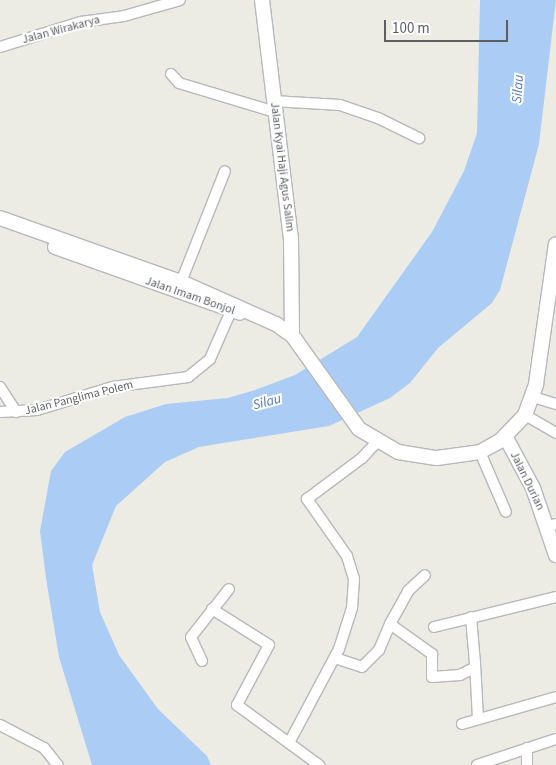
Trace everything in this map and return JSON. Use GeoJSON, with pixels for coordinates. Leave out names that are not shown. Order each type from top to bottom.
{"type":"FeatureCollection","features":[{"type":"Feature","properties":{"kind":"main road","name":"Jalan Kyai Haji Agus Salim"},"geometry":{"type":"LineString","coordinates":[[262,0],[291,238],[292,334]]}},
{"type":"Feature","properties":{"kind":"main road","name":"Jalan Imam Bonjol"},"geometry":{"type":"LineString","coordinates":[[0,218],[237,308],[292,334]]}},
{"type":"Feature","properties":{"kind":"main road","name":"Jalan Imam Bonjol"},"geometry":{"type":"LineString","coordinates":[[0,228],[176,284]]}},
{"type":"Feature","properties":{"kind":"main road"},"geometry":{"type":"LineString","coordinates":[[292,334],[359,429],[376,442],[398,452],[437,458],[480,452],[505,436],[525,415],[532,397],[556,244]]}},
{"type":"Feature","properties":{"kind":"main road","name":"Jalan Durian"},"geometry":{"type":"LineString","coordinates":[[505,436],[552,525],[556,555]]}},
{"type":"Feature","properties":{"kind":"street","name":"Jalan Wirakarya"},"geometry":{"type":"LineString","coordinates":[[0,47],[81,22],[124,16],[180,0]]}},
{"type":"Feature","properties":{"kind":"street"},"geometry":{"type":"LineString","coordinates":[[171,74],[179,83],[274,106],[340,105],[378,118],[419,138]]}},
{"type":"Feature","properties":{"kind":"street"},"geometry":{"type":"LineString","coordinates":[[176,284],[225,171]]}},
{"type":"Feature","properties":{"kind":"street","name":"Jalan Panglima Polem"},"geometry":{"type":"LineString","coordinates":[[0,412],[16,412],[59,405],[112,387],[188,377],[210,359],[237,308]]}},
{"type":"Feature","properties":{"kind":"street"},"geometry":{"type":"LineString","coordinates":[[0,387],[16,412]]}},
{"type":"Feature","properties":{"kind":"street"},"geometry":{"type":"LineString","coordinates":[[532,397],[556,404]]}},
{"type":"Feature","properties":{"kind":"street"},"geometry":{"type":"LineString","coordinates":[[525,415],[556,433]]}},
{"type":"Feature","properties":{"kind":"street"},"geometry":{"type":"LineString","coordinates":[[289,743],[335,658],[352,608],[354,580],[347,556],[307,499],[362,458],[376,442]]}},
{"type":"Feature","properties":{"kind":"street"},"geometry":{"type":"LineString","coordinates":[[480,452],[506,512]]}},
{"type":"Feature","properties":{"kind":"street"},"geometry":{"type":"LineString","coordinates":[[335,658],[362,667],[379,650],[390,624],[408,591],[425,575]]}},
{"type":"Feature","properties":{"kind":"street"},"geometry":{"type":"LineString","coordinates":[[202,662],[192,637],[212,609],[230,589]]}},
{"type":"Feature","properties":{"kind":"street"},"geometry":{"type":"LineString","coordinates":[[434,626],[556,596]]}},
{"type":"Feature","properties":{"kind":"street"},"geometry":{"type":"LineString","coordinates":[[212,609],[269,645],[237,703],[319,765]]}},
{"type":"Feature","properties":{"kind":"street"},"geometry":{"type":"LineString","coordinates":[[471,617],[478,718]]}},
{"type":"Feature","properties":{"kind":"street"},"geometry":{"type":"LineString","coordinates":[[390,624],[432,654],[432,677],[460,674],[474,668],[475,663]]}},
{"type":"Feature","properties":{"kind":"street"},"geometry":{"type":"LineString","coordinates":[[462,724],[556,697]]}},
{"type":"Feature","properties":{"kind":"street"},"geometry":{"type":"LineString","coordinates":[[0,725],[49,751],[58,765]]}},
{"type":"Feature","properties":{"kind":"street"},"geometry":{"type":"LineString","coordinates":[[499,765],[527,756],[556,738]]}},
{"type":"Feature","properties":{"kind":"street"},"geometry":{"type":"LineString","coordinates":[[477,765],[527,756]]}},
{"type":"Feature","properties":{"kind":"water","name":"Silau"},"geometry":{"type":"Polygon","coordinates":[[[480,0],[556,0],[539,144],[500,290],[492,303],[438,348],[410,383],[390,398],[329,426],[199,447],[165,462],[116,506],[92,565],[100,612],[119,655],[158,709],[207,756],[211,765],[92,765],[59,657],[46,578],[40,531],[51,471],[65,452],[125,417],[166,404],[228,398],[255,390],[295,375],[357,337],[432,232],[464,171],[477,133],[480,0]]]}}]}
